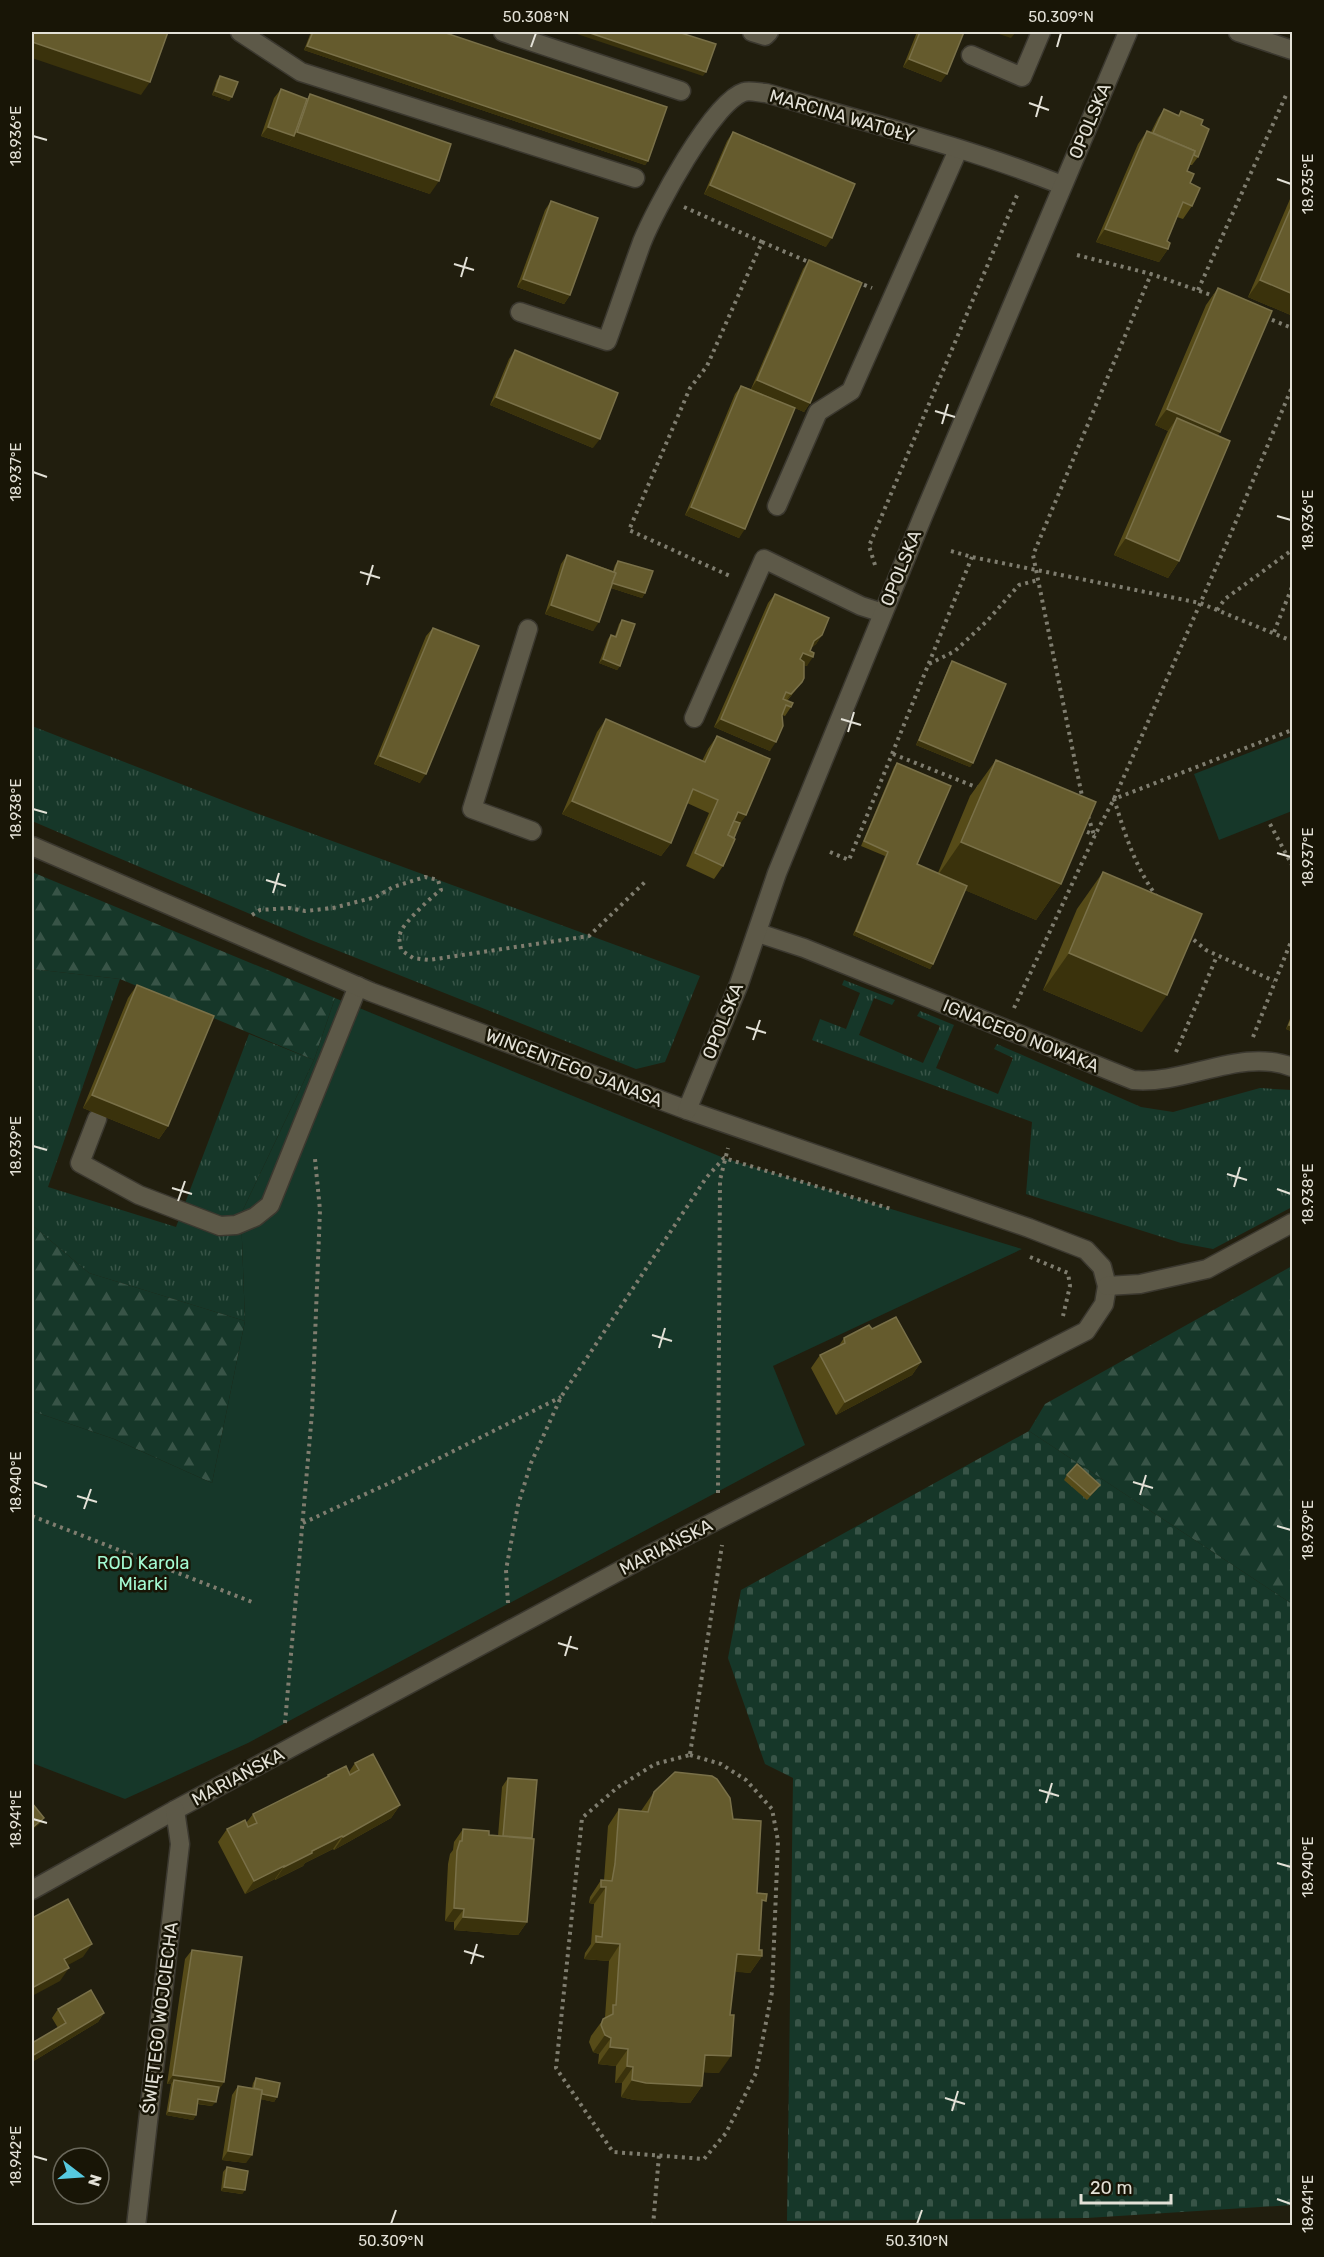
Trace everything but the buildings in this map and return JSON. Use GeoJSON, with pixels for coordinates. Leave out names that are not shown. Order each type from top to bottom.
{"type":"FeatureCollection","features":[{"type":"Feature","properties":{"kind":"street"},"geometry":{"type":"LineString","coordinates":[[240,32],[301,72],[635,178]]}},
{"type":"Feature","properties":{"kind":"street"},"geometry":{"type":"LineString","coordinates":[[502,32],[681,91]]}},
{"type":"Feature","properties":{"kind":"street"},"geometry":{"type":"LineString","coordinates":[[752,32],[765,36],[769,32]]}},
{"type":"Feature","properties":{"kind":"street"},"geometry":{"type":"LineString","coordinates":[[971,55],[1022,77],[1041,32]]}},
{"type":"Feature","properties":{"kind":"street","name":"OPOLSKA"},"geometry":{"type":"LineString","coordinates":[[687,1110],[758,933],[777,873],[883,613],[1128,32]]}},
{"type":"Feature","properties":{"kind":"street"},"geometry":{"type":"LineString","coordinates":[[1238,32],[1293,50]]}},
{"type":"Feature","properties":{"kind":"street","name":"MARCINA WATOŁY"},"geometry":{"type":"LineString","coordinates":[[520,312],[607,341],[643,240],[664,198],[699,138],[720,109],[744,92],[766,93],[1033,173],[1062,185]]}},
{"type":"Feature","properties":{"kind":"street"},"geometry":{"type":"LineString","coordinates":[[777,506],[818,412],[851,391],[958,150]]}},
{"type":"Feature","properties":{"kind":"street"},"geometry":{"type":"LineString","coordinates":[[694,718],[764,559],[861,606],[883,613]]}},
{"type":"Feature","properties":{"kind":"street"},"geometry":{"type":"LineString","coordinates":[[528,629],[472,809],[532,831]]}},
{"type":"Feature","properties":{"kind":"street","name":"WINCENTEGO JANASA"},"geometry":{"type":"LineString","coordinates":[[32,846],[358,986],[736,1128],[1029,1228],[1086,1250],[1102,1267],[1107,1286]]}},
{"type":"Feature","properties":{"kind":"street","name":"IGNACEGO NOWAKA"},"geometry":{"type":"LineString","coordinates":[[758,933],[804,948],[1133,1080],[1148,1082],[1250,1061],[1278,1061],[1293,1067]]}},
{"type":"Feature","properties":{"kind":"street"},"geometry":{"type":"LineString","coordinates":[[97,1119],[80,1163],[139,1195],[220,1226],[236,1225],[255,1217],[270,1205],[358,986]]}},
{"type":"Feature","properties":{"kind":"street"},"geometry":{"type":"LineString","coordinates":[[1107,1286],[1140,1284],[1207,1269],[1293,1223]]}},
{"type":"Feature","properties":{"kind":"street","name":"MARIAŃSKA"},"geometry":{"type":"LineString","coordinates":[[32,1890],[175,1810],[649,1555],[1086,1331],[1104,1304],[1107,1286]]}},
{"type":"Feature","properties":{"kind":"street","name":"ŚWIĘTEGO WOJCIECHA"},"geometry":{"type":"LineString","coordinates":[[136,2226],[180,1844],[175,1810]]}},
{"type":"Feature","properties":{"kind":"path"},"geometry":{"type":"LineString","coordinates":[[1198,290],[1287,93]]}},
{"type":"Feature","properties":{"kind":"path"},"geometry":{"type":"LineString","coordinates":[[664,198],[817,265]]}},
{"type":"Feature","properties":{"kind":"path"},"geometry":{"type":"LineString","coordinates":[[752,586],[629,530],[690,388],[707,366],[762,242]]}},
{"type":"Feature","properties":{"kind":"path"},"geometry":{"type":"LineString","coordinates":[[1077,255],[1150,274],[1219,298]]}},
{"type":"Feature","properties":{"kind":"path"},"geometry":{"type":"LineString","coordinates":[[1095,835],[1084,807],[1033,555],[1150,274]]}},
{"type":"Feature","properties":{"kind":"path"},"geometry":{"type":"LineString","coordinates":[[849,279],[892,297]]}},
{"type":"Feature","properties":{"kind":"path"},"geometry":{"type":"LineString","coordinates":[[1261,315],[1293,328]]}},
{"type":"Feature","properties":{"kind":"path"},"geometry":{"type":"LineString","coordinates":[[1003,1029],[1114,799],[1293,387]]}},
{"type":"Feature","properties":{"kind":"path"},"geometry":{"type":"LineString","coordinates":[[1217,610],[1225,599],[1293,550]]}},
{"type":"Feature","properties":{"kind":"path"},"geometry":{"type":"LineString","coordinates":[[951,551],[1200,603],[1293,641]]}},
{"type":"Feature","properties":{"kind":"path"},"geometry":{"type":"LineString","coordinates":[[830,852],[849,860],[972,557]]}},
{"type":"Feature","properties":{"kind":"path"},"geometry":{"type":"LineString","coordinates":[[929,664],[955,651],[987,621],[1019,585],[1038,580]]}},
{"type":"Feature","properties":{"kind":"path"},"geometry":{"type":"LineString","coordinates":[[1274,632],[1293,587]]}},
{"type":"Feature","properties":{"kind":"path"},"geometry":{"type":"LineString","coordinates":[[1114,799],[1293,730]]}},
{"type":"Feature","properties":{"kind":"path"},"geometry":{"type":"LineString","coordinates":[[892,754],[988,792]]}},
{"type":"Feature","properties":{"kind":"path"},"geometry":{"type":"LineString","coordinates":[[1114,799],[1128,844],[1146,882],[1158,899]]}},
{"type":"Feature","properties":{"kind":"path"},"geometry":{"type":"LineString","coordinates":[[1270,824],[1293,865]]}},
{"type":"Feature","properties":{"kind":"path"},"geometry":{"type":"LineString","coordinates":[[1073,827],[1095,835]]}},
{"type":"Feature","properties":{"kind":"path"},"geometry":{"type":"LineString","coordinates":[[237,935],[253,913],[260,910],[289,908],[304,911],[333,908],[376,897],[393,887],[425,877],[438,880],[441,890],[401,931],[399,940],[401,950],[413,958],[429,960],[451,958],[589,936],[646,881]]}},
{"type":"Feature","properties":{"kind":"path"},"geometry":{"type":"LineString","coordinates":[[1184,931],[1206,951],[1274,981]]}},
{"type":"Feature","properties":{"kind":"path"},"geometry":{"type":"LineString","coordinates":[[1250,1061],[1253,1032],[1293,939]]}},
{"type":"Feature","properties":{"kind":"path"},"geometry":{"type":"LineString","coordinates":[[1165,1079],[1217,956]]}},
{"type":"Feature","properties":{"kind":"path"},"geometry":{"type":"LineString","coordinates":[[728,1492],[718,1497],[720,1180],[724,1158],[736,1128]]}},
{"type":"Feature","properties":{"kind":"path"},"geometry":{"type":"LineString","coordinates":[[285,1731],[312,1413],[320,1210],[315,1152]]}},
{"type":"Feature","properties":{"kind":"path"},"geometry":{"type":"LineString","coordinates":[[724,1158],[896,1210]]}},
{"type":"Feature","properties":{"kind":"path"},"geometry":{"type":"LineString","coordinates":[[509,1610],[506,1570],[518,1505],[531,1463],[561,1397],[706,1178],[724,1158]]}},
{"type":"Feature","properties":{"kind":"path"},"geometry":{"type":"LineString","coordinates":[[1028,1254],[1034,1260],[1068,1273],[1070,1286],[1063,1317],[1054,1323]]}},
{"type":"Feature","properties":{"kind":"path"},"geometry":{"type":"LineString","coordinates":[[303,1523],[396,1480],[561,1397]]}},
{"type":"Feature","properties":{"kind":"path"},"geometry":{"type":"LineString","coordinates":[[32,1516],[252,1602]]}},
{"type":"Feature","properties":{"kind":"path"},"geometry":{"type":"LineString","coordinates":[[690,1755],[722,1543],[711,1524]]}},
{"type":"Feature","properties":{"kind":"path"},"geometry":{"type":"LineString","coordinates":[[690,1755],[721,1764],[746,1780],[772,1809],[778,1841],[772,1992],[756,2073],[726,2133],[704,2158],[659,2155],[613,2152],[556,2068],[582,1818],[618,1787],[655,1764],[690,1755]]}},
{"type":"Feature","properties":{"kind":"path"},"geometry":{"type":"LineString","coordinates":[[653,2226],[659,2155]]}},
{"type":"Feature","properties":{"kind":"green space"},"geometry":{"type":"Polygon","coordinates":[[[32,726],[240,807],[700,976],[665,1062],[636,1069],[311,940],[32,821],[32,726]]]}},
{"type":"Feature","properties":{"kind":"green space"},"geometry":{"type":"Polygon","coordinates":[[[1292,736],[1292,811],[1219,840],[1194,774],[1292,736]]]}},
{"type":"Feature","properties":{"kind":"green space"},"geometry":{"type":"Polygon","coordinates":[[[32,872],[335,998],[314,1060],[120,979],[32,969],[32,872]]]}},
{"type":"Feature","properties":{"kind":"green space"},"geometry":{"type":"Polygon","coordinates":[[[32,969],[120,979],[48,1187],[176,1227],[249,1034],[314,1060],[241,1214],[245,1321],[89,1273],[32,1225],[32,969]]]}},
{"type":"Feature","properties":{"kind":"green space"},"geometry":{"type":"Polygon","coordinates":[[[844,980],[895,1000],[892,1005],[874,998],[859,1035],[923,1063],[940,1026],[917,1016],[920,1011],[954,1025],[936,1068],[998,1094],[1013,1058],[994,1049],[997,1044],[1141,1107],[1173,1112],[1260,1088],[1292,1090],[1292,1207],[1213,1249],[1181,1243],[1026,1194],[1032,1122],[812,1040],[820,1019],[846,1029],[860,993],[842,985],[844,980]]]}},
{"type":"Feature","properties":{"kind":"green space","name":"ROD Karola Miarki"},"geometry":{"type":"Polygon","coordinates":[[[335,998],[724,1158],[1022,1249],[773,1366],[805,1445],[248,1743],[125,1799],[32,1763],[32,1411],[114,1439],[212,1483],[245,1321],[241,1214],[314,1060],[335,998]]]}},
{"type":"Feature","properties":{"kind":"green space"},"geometry":{"type":"Polygon","coordinates":[[[32,1225],[89,1273],[245,1321],[212,1483],[114,1439],[32,1411],[32,1225]]]}},
{"type":"Feature","properties":{"kind":"green space"},"geometry":{"type":"Polygon","coordinates":[[[1292,1266],[1292,1604],[1029,1431],[1045,1404],[1292,1266]]]}},
{"type":"Feature","properties":{"kind":"green space"},"geometry":{"type":"Polygon","coordinates":[[[1029,1431],[1292,1604],[1292,2205],[1087,2218],[787,2221],[793,1778],[765,1764],[728,1658],[741,1590],[1029,1431]]]}}]}
